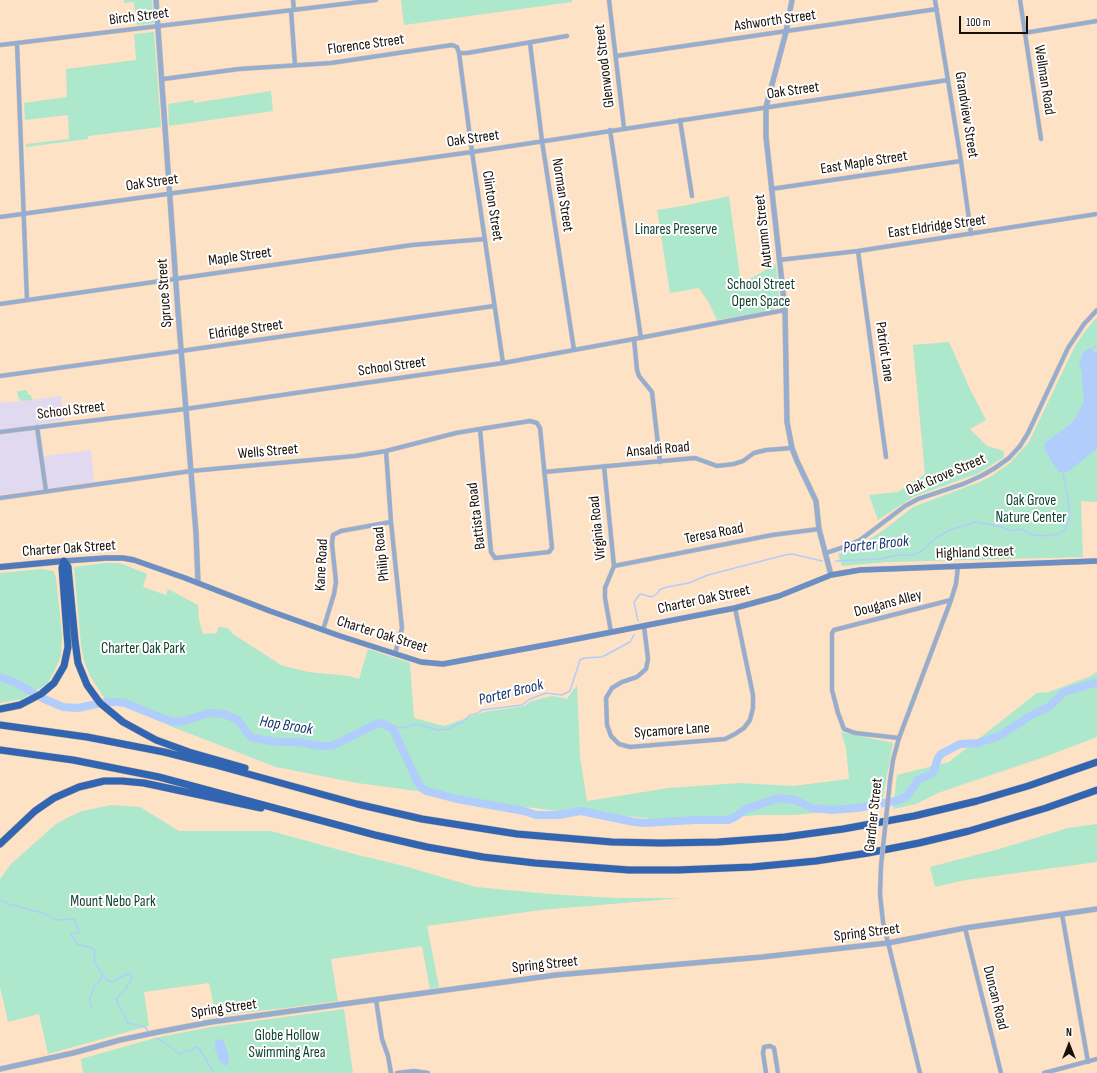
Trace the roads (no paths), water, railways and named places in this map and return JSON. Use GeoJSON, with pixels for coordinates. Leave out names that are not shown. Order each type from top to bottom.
{"type":"FeatureCollection","features":[{"type":"Feature","properties":{"kind":"highway"},"geometry":{"type":"LineString","coordinates":[[0,709],[32,700],[56,680],[63,669],[68,652],[62,568],[64,560]]}},
{"type":"Feature","properties":{"kind":"highway"},"geometry":{"type":"LineString","coordinates":[[64,560],[68,567],[77,658],[83,676],[94,695],[106,709],[130,726],[156,740],[189,752],[247,769],[272,780]]}},
{"type":"Feature","properties":{"kind":"highway"},"geometry":{"type":"LineString","coordinates":[[0,725],[68,734],[131,745],[202,761],[373,808],[422,819],[517,834],[612,842],[718,842],[809,834],[914,816],[1000,795],[1051,779],[1097,762]]}},
{"type":"Feature","properties":{"kind":"highway"},"geometry":{"type":"LineString","coordinates":[[0,750],[60,758],[174,780],[416,844],[515,861],[622,869],[707,869],[759,866],[816,861],[874,852],[919,843],[1000,822],[1097,790]]}},
{"type":"Feature","properties":{"kind":"highway"},"geometry":{"type":"LineString","coordinates":[[0,844],[35,811],[54,798],[79,787],[104,782],[122,780],[144,783],[254,807],[278,808]]}},
{"type":"Feature","properties":{"kind":"main road","name":"Charter Oak Street"},"geometry":{"type":"LineString","coordinates":[[0,567],[64,560],[106,558],[130,559],[323,630],[421,662],[442,664],[735,608],[779,596],[831,575]]}},
{"type":"Feature","properties":{"kind":"main road","name":"Highland Street"},"geometry":{"type":"LineString","coordinates":[[831,575],[874,569],[1097,561]]}},
{"type":"Feature","properties":{"kind":"street","name":"Spruce Street"},"geometry":{"type":"LineString","coordinates":[[156,0],[163,79],[175,278],[196,533],[198,583]]}},
{"type":"Feature","properties":{"kind":"street"},"geometry":{"type":"LineString","coordinates":[[293,0],[292,10],[295,65]]}},
{"type":"Feature","properties":{"kind":"street","name":"Birch Street"},"geometry":{"type":"LineString","coordinates":[[0,44],[158,27],[376,0]]}},
{"type":"Feature","properties":{"kind":"street","name":"Glenwood Street"},"geometry":{"type":"LineString","coordinates":[[609,0],[624,128]]}},
{"type":"Feature","properties":{"kind":"street","name":"Autumn Street"},"geometry":{"type":"LineString","coordinates":[[792,0],[786,32],[766,107],[766,137],[785,310],[787,422],[792,448],[816,501],[819,529],[831,575]]}},
{"type":"Feature","properties":{"kind":"street","name":"Grandview Street"},"geometry":{"type":"LineString","coordinates":[[935,0],[961,161],[971,234]]}},
{"type":"Feature","properties":{"kind":"street","name":"Wellman Road"},"geometry":{"type":"LineString","coordinates":[[1020,0],[1040,139]]}},
{"type":"Feature","properties":{"kind":"street","name":"Ashworth Street"},"geometry":{"type":"LineString","coordinates":[[616,56],[937,9]]}},
{"type":"Feature","properties":{"kind":"street"},"geometry":{"type":"LineString","coordinates":[[1024,33],[1097,21]]}},
{"type":"Feature","properties":{"kind":"street","name":"Florence Street"},"geometry":{"type":"LineString","coordinates":[[163,79],[239,70],[331,62],[452,45],[457,47],[459,52],[467,53],[567,36]]}},
{"type":"Feature","properties":{"kind":"street"},"geometry":{"type":"LineString","coordinates":[[17,43],[26,300]]}},
{"type":"Feature","properties":{"kind":"street","name":"Norman Street"},"geometry":{"type":"LineString","coordinates":[[530,43],[542,141],[574,350]]}},
{"type":"Feature","properties":{"kind":"street","name":"Clinton Street"},"geometry":{"type":"LineString","coordinates":[[459,52],[503,363]]}},
{"type":"Feature","properties":{"kind":"street","name":"Oak Street"},"geometry":{"type":"LineString","coordinates":[[0,217],[472,152],[948,80]]}},
{"type":"Feature","properties":{"kind":"street"},"geometry":{"type":"LineString","coordinates":[[680,120],[692,196]]}},
{"type":"Feature","properties":{"kind":"street","name":"Glenwood Street"},"geometry":{"type":"LineString","coordinates":[[610,130],[641,338]]}},
{"type":"Feature","properties":{"kind":"street","name":"East Maple Street"},"geometry":{"type":"LineString","coordinates":[[771,189],[961,161]]}},
{"type":"Feature","properties":{"kind":"street","name":"East Eldridge Street"},"geometry":{"type":"LineString","coordinates":[[779,260],[858,251],[1097,214]]}},
{"type":"Feature","properties":{"kind":"street","name":"Maple Street"},"geometry":{"type":"LineString","coordinates":[[0,304],[412,245],[485,239]]}},
{"type":"Feature","properties":{"kind":"street","name":"Patriot Lane"},"geometry":{"type":"LineString","coordinates":[[858,251],[886,457]]}},
{"type":"Feature","properties":{"kind":"street","name":"Eldridge Street"},"geometry":{"type":"LineString","coordinates":[[0,376],[494,306]]}},
{"type":"Feature","properties":{"kind":"street","name":"School Street"},"geometry":{"type":"LineString","coordinates":[[0,432],[185,409],[503,363],[634,340],[785,310]]}},
{"type":"Feature","properties":{"kind":"street","name":"Oak Grove Street"},"geometry":{"type":"LineString","coordinates":[[826,553],[860,540],[905,506],[918,499],[963,484],[981,476],[1009,458],[1020,446],[1028,433],[1060,364],[1076,334],[1097,310]]}},
{"type":"Feature","properties":{"kind":"street"},"geometry":{"type":"LineString","coordinates":[[634,340],[639,376],[652,392],[660,462]]}},
{"type":"Feature","properties":{"kind":"street","name":"Wells Street"},"geometry":{"type":"LineString","coordinates":[[0,498],[191,471],[355,456],[386,451],[456,433],[530,421],[537,423]]}},
{"type":"Feature","properties":{"kind":"street","name":"Battista Road"},"geometry":{"type":"LineString","coordinates":[[480,429],[491,552],[495,558],[549,552],[552,548],[540,428],[537,423]]}},
{"type":"Feature","properties":{"kind":"street"},"geometry":{"type":"LineString","coordinates":[[37,427],[46,491]]}},
{"type":"Feature","properties":{"kind":"street","name":"Ansaldi Road"},"geometry":{"type":"LineString","coordinates":[[544,472],[695,458],[717,466],[734,464],[743,461],[754,453],[766,450],[792,448]]}},
{"type":"Feature","properties":{"kind":"street","name":"Philip Road"},"geometry":{"type":"LineString","coordinates":[[386,451],[391,522],[402,628],[395,654]]}},
{"type":"Feature","properties":{"kind":"street","name":"Virginia Road"},"geometry":{"type":"LineString","coordinates":[[604,466],[614,566],[605,588],[605,598],[611,632]]}},
{"type":"Feature","properties":{"kind":"street","name":"Kane Road"},"geometry":{"type":"LineString","coordinates":[[323,630],[334,594],[336,582],[332,544],[333,534],[341,531],[391,522]]}},
{"type":"Feature","properties":{"kind":"street","name":"Teresa Road"},"geometry":{"type":"LineString","coordinates":[[614,566],[772,535],[819,529]]}},
{"type":"Feature","properties":{"kind":"street","name":"Gardner Street"},"geometry":{"type":"LineString","coordinates":[[920,1073],[888,943],[880,902],[881,866],[893,760],[899,738],[951,600],[956,584],[958,566]]}},
{"type":"Feature","properties":{"kind":"street","name":"Dougans Alley"},"geometry":{"type":"LineString","coordinates":[[899,738],[855,733],[844,729],[832,690],[832,633],[834,630],[951,600]]}},
{"type":"Feature","properties":{"kind":"street","name":"Sycamore Lane"},"geometry":{"type":"LineString","coordinates":[[644,626],[648,659],[646,669],[637,677],[622,682],[612,688],[606,698],[607,725],[611,736],[619,744],[630,747],[725,739],[744,728],[750,720],[753,708],[753,695],[735,608]]}},
{"type":"Feature","properties":{"kind":"street","name":"Spring Street"},"geometry":{"type":"LineString","coordinates":[[0,1069],[73,1053],[120,1040],[182,1027],[556,975],[762,957],[888,943],[965,928],[1097,909]]}},
{"type":"Feature","properties":{"kind":"street"},"geometry":{"type":"LineString","coordinates":[[1062,914],[1088,1062]]}},
{"type":"Feature","properties":{"kind":"street","name":"Duncan Road"},"geometry":{"type":"LineString","coordinates":[[965,928],[1001,1073]]}},
{"type":"Feature","properties":{"kind":"street"},"geometry":{"type":"LineString","coordinates":[[376,1000],[382,1039],[388,1056],[391,1073]]}},
{"type":"Feature","properties":{"kind":"street"},"geometry":{"type":"LineString","coordinates":[[766,1073],[763,1053],[764,1047],[770,1046],[774,1048],[778,1073]]}},
{"type":"Feature","properties":{"kind":"street"},"geometry":{"type":"LineString","coordinates":[[1044,1073],[1097,1059]]}},
{"type":"Feature","properties":{"kind":"street"},"geometry":{"type":"LineString","coordinates":[[397,1073],[414,1071],[428,1073]]}},
{"type":"Feature","properties":{"kind":"water"},"geometry":{"type":"Polygon","coordinates":[[[1089,348],[1097,353],[1097,449],[1067,472],[1059,472],[1045,450],[1044,445],[1075,419],[1081,408],[1084,400],[1082,371],[1079,366],[1083,353],[1089,348]]]}},
{"type":"Feature","properties":{"kind":"water"},"geometry":{"type":"Polygon","coordinates":[[[222,1039],[228,1054],[229,1063],[227,1065],[224,1065],[219,1060],[215,1049],[215,1042],[222,1039]]]}},
{"type":"Feature","properties":{"kind":"waterway"},"geometry":{"type":"LineString","coordinates":[[1091,349],[1097,346]]}},
{"type":"Feature","properties":{"kind":"waterway","name":"Porter Brook"},"geometry":{"type":"LineString","coordinates":[[836,561],[880,559],[899,555],[913,555],[923,550],[937,537],[950,530],[976,522],[1002,527],[1011,531],[1019,529],[1024,530],[1029,534],[1040,536],[1060,534],[1065,529],[1069,519],[1069,506],[1063,472]]}},
{"type":"Feature","properties":{"kind":"waterway","name":"Porter Brook"},"geometry":{"type":"LineString","coordinates":[[638,621],[634,602],[640,594],[652,597],[658,593],[659,590],[667,587],[689,583],[708,575],[785,555],[792,554],[822,561]]}},
{"type":"Feature","properties":{"kind":"waterway","name":"Porter Brook"},"geometry":{"type":"LineString","coordinates":[[391,727],[404,728],[413,725],[421,725],[437,730],[449,729],[463,722],[470,715],[476,714],[482,710],[522,705],[530,699],[546,693],[562,695],[570,691],[580,660],[584,658],[602,657],[630,642],[634,635]]}},
{"type":"Feature","properties":{"kind":"waterway","name":"Hop Brook"},"geometry":{"type":"LineString","coordinates":[[0,677],[14,682],[42,698],[63,707],[78,708],[106,702],[118,702],[125,703],[167,720],[176,722],[208,713],[224,714],[238,720],[252,738],[277,742],[299,742],[320,746],[332,746],[376,724],[382,723],[393,729],[417,781],[426,791],[457,799],[524,811],[536,815],[559,815],[581,811],[645,823],[728,820],[746,809],[779,798],[795,800],[812,808],[832,810],[857,808],[900,800],[908,795],[918,780],[933,773],[938,758],[941,754],[960,744],[978,743],[999,736],[1030,716],[1050,706],[1064,692],[1097,682]]}},
{"type":"Feature","properties":{"kind":"waterway"},"geometry":{"type":"LineString","coordinates":[[0,900],[9,904],[46,914],[58,920],[75,920],[79,931],[78,933],[71,934],[72,936],[77,944],[95,950],[94,961],[106,980],[112,982],[127,974],[131,975],[132,978],[125,990],[117,998],[117,1002],[128,1023],[145,1027],[148,1031]]}},
{"type":"Feature","properties":{"kind":"waterway"},"geometry":{"type":"LineString","coordinates":[[92,1007],[90,1004],[90,998],[94,987],[101,980],[101,975]]}},
{"type":"Feature","properties":{"kind":"waterway"},"geometry":{"type":"LineString","coordinates":[[157,1038],[180,1054],[191,1051],[195,1047],[199,1048],[214,1073]]}},
{"type":"Feature","properties":{"kind":"park label","name":"Linares Preserve"},"geometry":{"type":"Point","coordinates":[676,230]}},
{"type":"Feature","properties":{"kind":"park label","name":"School Street Open Space"},"geometry":{"type":"Point","coordinates":[761,294]}},
{"type":"Feature","properties":{"kind":"park label","name":"Oak Grove Nature Center"},"geometry":{"type":"Point","coordinates":[1031,510]}},
{"type":"Feature","properties":{"kind":"park label","name":"Charter Oak Park"},"geometry":{"type":"Point","coordinates":[143,649]}},
{"type":"Feature","properties":{"kind":"park label","name":"Mount Nebo Park"},"geometry":{"type":"Point","coordinates":[113,902]}},
{"type":"Feature","properties":{"kind":"park label","name":"Globe Hollow Swimming Area"},"geometry":{"type":"Point","coordinates":[287,1044]}}]}
